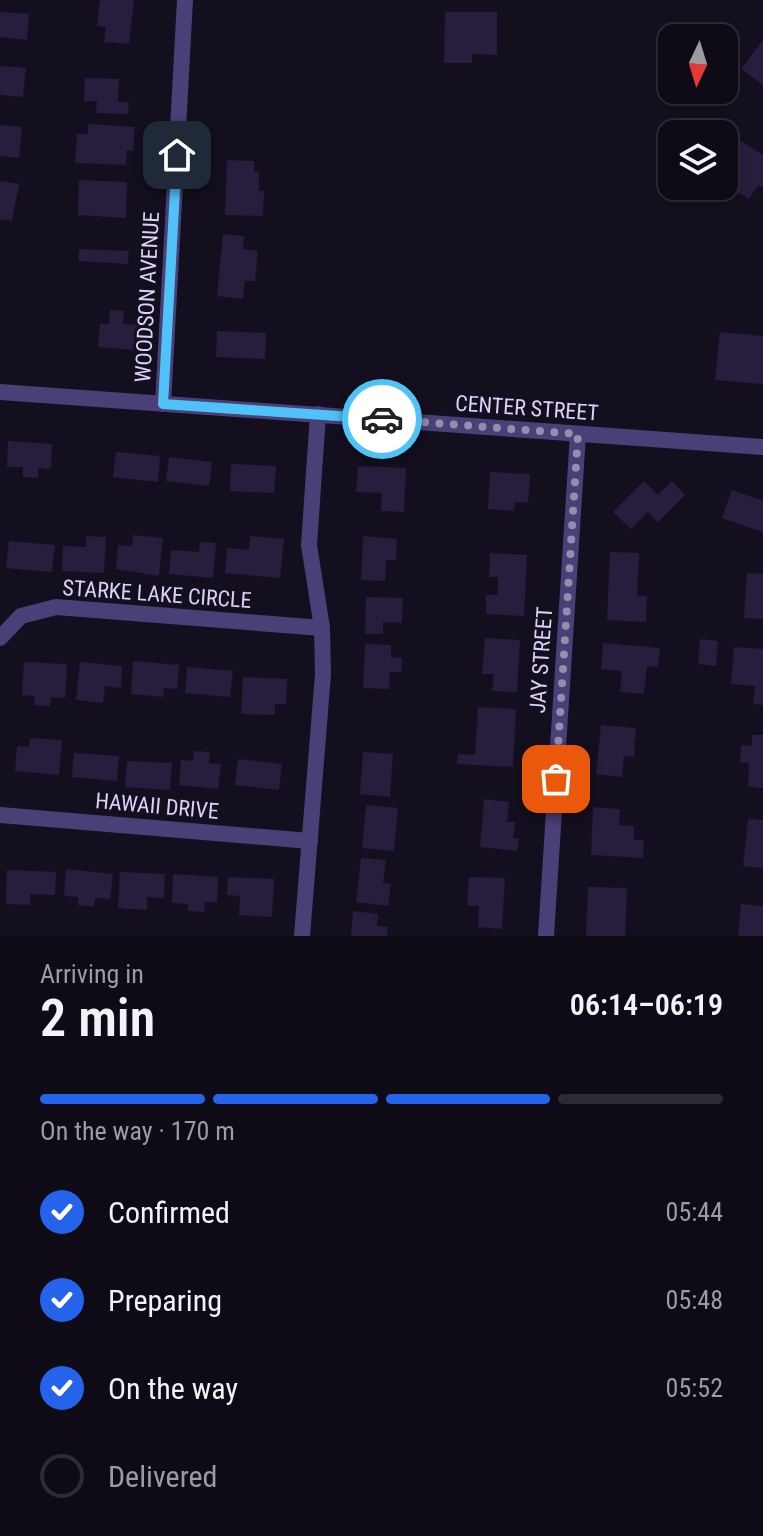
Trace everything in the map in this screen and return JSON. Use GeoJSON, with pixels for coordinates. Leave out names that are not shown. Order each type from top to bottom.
{"type":"FeatureCollection","features":[{"type":"Feature","properties":{"kind":"street","name":"WOODSON AVENUE"},"geometry":{"type":"LineString","coordinates":[[163,404],[185,0]]}},
{"type":"Feature","properties":{"kind":"street","name":"CENTER STREET"},"geometry":{"type":"LineString","coordinates":[[0,392],[763,447]]}},
{"type":"Feature","properties":{"kind":"street"},"geometry":{"type":"LineString","coordinates":[[302,936],[323,674],[322,628],[309,545],[318,414]]}},
{"type":"Feature","properties":{"kind":"street","name":"JAY STREET"},"geometry":{"type":"LineString","coordinates":[[546,936],[578,434]]}},
{"type":"Feature","properties":{"kind":"street","name":"STARKE LAKE CIRCLE"},"geometry":{"type":"LineString","coordinates":[[0,638],[21,616],[56,607],[322,628]]}},
{"type":"Feature","properties":{"kind":"street","name":"HAWAII DRIVE"},"geometry":{"type":"LineString","coordinates":[[0,815],[310,841]]}},
{"type":"Feature","properties":{"kind":"building"},"geometry":{"type":"Polygon","coordinates":[[[100,0],[134,0],[129,44],[104,42],[106,27],[97,26],[100,0]]]}},
{"type":"Feature","properties":{"kind":"building"},"geometry":{"type":"Polygon","coordinates":[[[0,12],[29,14],[27,40],[0,37],[0,12]]]}},
{"type":"Feature","properties":{"kind":"building"},"geometry":{"type":"Polygon","coordinates":[[[445,12],[497,12],[497,55],[472,54],[472,63],[444,63],[445,12]]]}},
{"type":"Feature","properties":{"kind":"building"},"geometry":{"type":"Polygon","coordinates":[[[763,40],[763,85],[741,69],[763,40]]]}},
{"type":"Feature","properties":{"kind":"building"},"geometry":{"type":"Polygon","coordinates":[[[0,66],[26,68],[23,97],[0,95],[0,66]]]}},
{"type":"Feature","properties":{"kind":"building"},"geometry":{"type":"Polygon","coordinates":[[[85,78],[119,79],[118,102],[129,102],[128,114],[96,113],[97,101],[84,101],[85,78]]]}},
{"type":"Feature","properties":{"kind":"building"},"geometry":{"type":"Polygon","coordinates":[[[88,124],[135,127],[133,151],[127,150],[126,165],[75,163],[77,134],[88,134],[88,124]]]}},
{"type":"Feature","properties":{"kind":"building"},"geometry":{"type":"Polygon","coordinates":[[[0,125],[22,127],[19,158],[0,156],[0,125]]]}},
{"type":"Feature","properties":{"kind":"building"},"geometry":{"type":"Polygon","coordinates":[[[738,139],[763,155],[763,187],[758,185],[749,199],[738,192],[738,139]]]}},
{"type":"Feature","properties":{"kind":"building"},"geometry":{"type":"Polygon","coordinates":[[[227,160],[254,161],[254,172],[259,172],[259,191],[264,191],[263,216],[225,215],[227,160]]]}},
{"type":"Feature","properties":{"kind":"building"},"geometry":{"type":"Polygon","coordinates":[[[79,180],[127,182],[126,218],[78,215],[79,180]]]}},
{"type":"Feature","properties":{"kind":"building"},"geometry":{"type":"Polygon","coordinates":[[[0,181],[19,184],[12,221],[0,219],[0,181]]]}},
{"type":"Feature","properties":{"kind":"building"},"geometry":{"type":"Polygon","coordinates":[[[223,234],[244,236],[243,249],[258,251],[255,281],[245,281],[243,299],[217,296],[223,234]]]}},
{"type":"Feature","properties":{"kind":"building"},"geometry":{"type":"Polygon","coordinates":[[[79,249],[129,251],[128,264],[78,261],[79,249]]]}},
{"type":"Feature","properties":{"kind":"building"},"geometry":{"type":"Polygon","coordinates":[[[110,310],[124,311],[123,324],[138,325],[136,350],[98,347],[100,324],[109,324],[110,310]]]}},
{"type":"Feature","properties":{"kind":"building"},"geometry":{"type":"Polygon","coordinates":[[[217,331],[266,333],[265,359],[216,357],[217,331]]]}},
{"type":"Feature","properties":{"kind":"building"},"geometry":{"type":"Polygon","coordinates":[[[720,332],[763,336],[763,384],[715,380],[720,332]]]}},
{"type":"Feature","properties":{"kind":"building"},"geometry":{"type":"Polygon","coordinates":[[[8,441],[52,444],[51,469],[38,468],[38,478],[23,477],[23,467],[7,467],[8,441]]]}},
{"type":"Feature","properties":{"kind":"building"},"geometry":{"type":"Polygon","coordinates":[[[116,452],[160,456],[158,482],[113,477],[116,452]]]}},
{"type":"Feature","properties":{"kind":"building"},"geometry":{"type":"Polygon","coordinates":[[[169,457],[212,462],[209,486],[166,481],[169,457]]]}},
{"type":"Feature","properties":{"kind":"building"},"geometry":{"type":"Polygon","coordinates":[[[231,464],[276,466],[274,493],[230,491],[231,464]]]}},
{"type":"Feature","properties":{"kind":"building"},"geometry":{"type":"Polygon","coordinates":[[[358,466],[406,468],[404,512],[381,511],[382,493],[356,492],[358,466]]]}},
{"type":"Feature","properties":{"kind":"building"},"geometry":{"type":"Polygon","coordinates":[[[490,472],[530,474],[528,503],[515,502],[514,511],[488,509],[490,472]]]}},
{"type":"Feature","properties":{"kind":"building"},"geometry":{"type":"Polygon","coordinates":[[[644,481],[658,495],[672,481],[685,495],[658,522],[648,512],[631,529],[613,512],[644,481]]]}},
{"type":"Feature","properties":{"kind":"building"},"geometry":{"type":"Polygon","coordinates":[[[732,490],[763,501],[763,532],[722,518],[732,490]]]}},
{"type":"Feature","properties":{"kind":"building"},"geometry":{"type":"Polygon","coordinates":[[[133,535],[163,538],[159,576],[116,569],[118,545],[132,546],[133,535]]]}},
{"type":"Feature","properties":{"kind":"building"},"geometry":{"type":"Polygon","coordinates":[[[86,536],[106,537],[104,573],[62,571],[63,546],[86,547],[86,536]]]}},
{"type":"Feature","properties":{"kind":"building"},"geometry":{"type":"Polygon","coordinates":[[[250,536],[284,539],[280,578],[225,573],[227,548],[249,550],[250,536]]]}},
{"type":"Feature","properties":{"kind":"building"},"geometry":{"type":"Polygon","coordinates":[[[363,536],[397,539],[396,560],[386,560],[385,581],[361,580],[363,536]]]}},
{"type":"Feature","properties":{"kind":"building"},"geometry":{"type":"Polygon","coordinates":[[[9,541],[55,545],[52,572],[6,568],[9,541]]]}},
{"type":"Feature","properties":{"kind":"building"},"geometry":{"type":"Polygon","coordinates":[[[200,542],[216,543],[213,578],[169,574],[171,550],[199,552],[200,542]]]}},
{"type":"Feature","properties":{"kind":"building"},"geometry":{"type":"Polygon","coordinates":[[[610,552],[639,553],[637,596],[647,596],[646,622],[607,620],[610,552]]]}},
{"type":"Feature","properties":{"kind":"building"},"geometry":{"type":"Polygon","coordinates":[[[490,553],[527,555],[524,616],[486,614],[486,595],[498,595],[498,577],[489,577],[490,553]]]}},
{"type":"Feature","properties":{"kind":"building"},"geometry":{"type":"Polygon","coordinates":[[[747,573],[763,574],[763,619],[744,618],[747,573]]]}},
{"type":"Feature","properties":{"kind":"building"},"geometry":{"type":"Polygon","coordinates":[[[366,597],[403,598],[402,623],[383,622],[383,634],[365,634],[366,597]]]}},
{"type":"Feature","properties":{"kind":"building"},"geometry":{"type":"Polygon","coordinates":[[[485,638],[520,640],[517,692],[492,691],[494,674],[482,674],[485,638]]]}},
{"type":"Feature","properties":{"kind":"building"},"geometry":{"type":"Polygon","coordinates":[[[700,639],[718,641],[716,666],[698,664],[700,639]]]}},
{"type":"Feature","properties":{"kind":"building"},"geometry":{"type":"Polygon","coordinates":[[[603,643],[660,648],[658,667],[647,666],[644,694],[620,692],[622,671],[601,669],[603,643]]]}},
{"type":"Feature","properties":{"kind":"building"},"geometry":{"type":"Polygon","coordinates":[[[365,644],[391,645],[391,657],[402,658],[401,672],[390,672],[389,689],[363,688],[365,644]]]}},
{"type":"Feature","properties":{"kind":"building"},"geometry":{"type":"Polygon","coordinates":[[[734,647],[763,649],[763,705],[753,704],[755,686],[731,684],[734,647]]]}},
{"type":"Feature","properties":{"kind":"building"},"geometry":{"type":"Polygon","coordinates":[[[133,661],[179,665],[177,689],[164,688],[163,697],[131,694],[133,661]]]}},
{"type":"Feature","properties":{"kind":"building"},"geometry":{"type":"Polygon","coordinates":[[[24,662],[67,664],[65,698],[51,697],[50,706],[34,705],[35,696],[22,695],[24,662]]]}},
{"type":"Feature","properties":{"kind":"building"},"geometry":{"type":"Polygon","coordinates":[[[80,662],[122,666],[121,688],[105,686],[103,703],[76,700],[80,662]]]}},
{"type":"Feature","properties":{"kind":"building"},"geometry":{"type":"Polygon","coordinates":[[[187,667],[233,671],[230,697],[185,693],[187,667]]]}},
{"type":"Feature","properties":{"kind":"building"},"geometry":{"type":"Polygon","coordinates":[[[243,677],[287,679],[286,704],[275,704],[275,715],[241,714],[243,677]]]}},
{"type":"Feature","properties":{"kind":"building"},"geometry":{"type":"Polygon","coordinates":[[[478,707],[516,709],[513,767],[457,764],[458,754],[475,755],[478,707]]]}},
{"type":"Feature","properties":{"kind":"building"},"geometry":{"type":"Polygon","coordinates":[[[601,725],[636,728],[634,757],[624,756],[622,777],[596,774],[601,725]]]}},
{"type":"Feature","properties":{"kind":"building"},"geometry":{"type":"Polygon","coordinates":[[[752,735],[763,735],[763,788],[748,787],[749,763],[740,763],[741,745],[752,746],[752,735]]]}},
{"type":"Feature","properties":{"kind":"building"},"geometry":{"type":"Polygon","coordinates":[[[30,738],[62,740],[59,775],[15,771],[17,746],[29,747],[30,738]]]}},
{"type":"Feature","properties":{"kind":"building"},"geometry":{"type":"Polygon","coordinates":[[[194,751],[210,752],[209,763],[221,764],[218,789],[179,785],[181,760],[193,761],[194,751]]]}},
{"type":"Feature","properties":{"kind":"building"},"geometry":{"type":"Polygon","coordinates":[[[363,752],[393,754],[390,797],[360,794],[363,752]]]}},
{"type":"Feature","properties":{"kind":"building"},"geometry":{"type":"Polygon","coordinates":[[[74,753],[119,756],[117,781],[72,777],[74,753]]]}},
{"type":"Feature","properties":{"kind":"building"},"geometry":{"type":"Polygon","coordinates":[[[238,759],[282,764],[279,790],[235,785],[238,759]]]}},
{"type":"Feature","properties":{"kind":"building"},"geometry":{"type":"Polygon","coordinates":[[[127,761],[172,763],[170,790],[125,787],[127,761]]]}},
{"type":"Feature","properties":{"kind":"building"},"geometry":{"type":"Polygon","coordinates":[[[484,799],[509,802],[507,822],[515,822],[513,838],[519,839],[517,851],[480,847],[484,799]]]}},
{"type":"Feature","properties":{"kind":"building"},"geometry":{"type":"Polygon","coordinates":[[[366,805],[398,808],[394,851],[362,848],[366,805]]]}},
{"type":"Feature","properties":{"kind":"building"},"geometry":{"type":"Polygon","coordinates":[[[593,807],[620,809],[619,825],[634,826],[634,840],[644,840],[643,858],[591,855],[593,807]]]}},
{"type":"Feature","properties":{"kind":"building"},"geometry":{"type":"Polygon","coordinates":[[[748,819],[763,820],[763,868],[743,866],[748,819]]]}},
{"type":"Feature","properties":{"kind":"building"},"geometry":{"type":"Polygon","coordinates":[[[361,858],[386,860],[383,883],[391,884],[388,906],[356,902],[361,858]]]}},
{"type":"Feature","properties":{"kind":"building"},"geometry":{"type":"Polygon","coordinates":[[[66,869],[113,874],[110,899],[95,898],[94,907],[78,905],[78,897],[64,896],[66,869]]]}},
{"type":"Feature","properties":{"kind":"building"},"geometry":{"type":"Polygon","coordinates":[[[7,870],[56,872],[55,895],[30,894],[30,905],[6,904],[7,870]]]}},
{"type":"Feature","properties":{"kind":"building"},"geometry":{"type":"Polygon","coordinates":[[[120,872],[165,874],[164,898],[147,897],[147,910],[118,908],[120,872]]]}},
{"type":"Feature","properties":{"kind":"building"},"geometry":{"type":"Polygon","coordinates":[[[173,874],[218,877],[217,902],[205,902],[204,912],[188,911],[188,904],[172,903],[173,874]]]}},
{"type":"Feature","properties":{"kind":"building"},"geometry":{"type":"Polygon","coordinates":[[[228,877],[274,879],[272,917],[239,915],[240,896],[227,895],[228,877]]]}},
{"type":"Feature","properties":{"kind":"building"},"geometry":{"type":"Polygon","coordinates":[[[469,877],[505,878],[502,929],[478,927],[479,906],[467,906],[469,877]]]}},
{"type":"Feature","properties":{"kind":"building"},"geometry":{"type":"Polygon","coordinates":[[[588,887],[627,888],[625,936],[586,936],[588,887]]]}},
{"type":"Feature","properties":{"kind":"building"},"geometry":{"type":"Polygon","coordinates":[[[741,904],[763,906],[763,936],[738,936],[741,904]]]}},
{"type":"Feature","properties":{"kind":"building"},"geometry":{"type":"Polygon","coordinates":[[[353,911],[378,914],[377,926],[388,927],[387,936],[351,936],[353,911]]]}},
{"type":"Feature","properties":{"kind":"way so far"},"geometry":{"type":"LineString","coordinates":[[382,419],[578,434],[556,779]]}},
{"type":"Feature","properties":{"kind":"route"},"geometry":{"type":"LineString","coordinates":[[177,155],[163,404],[382,419]]}}]}
